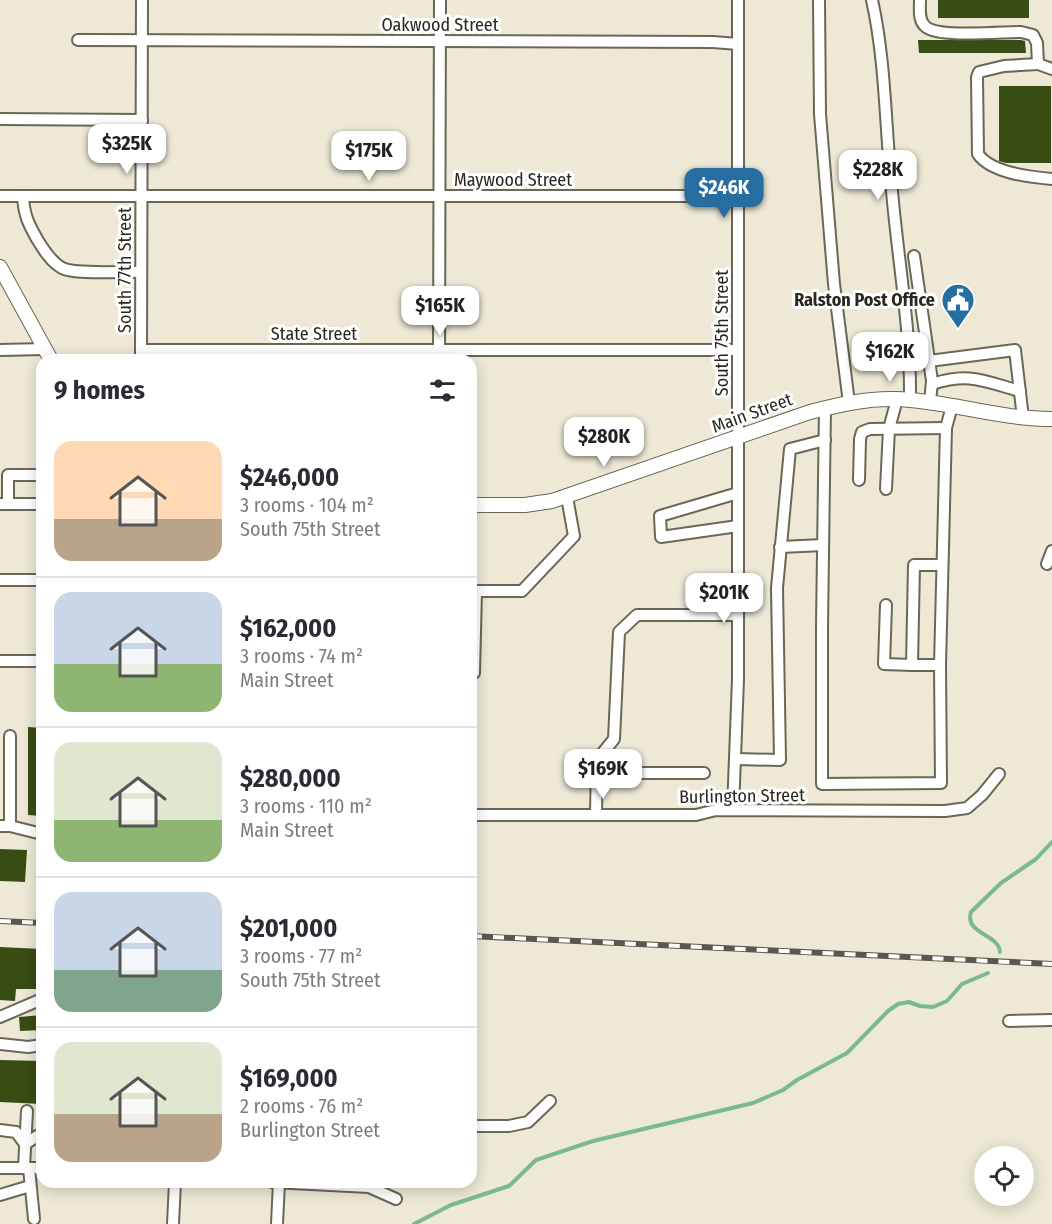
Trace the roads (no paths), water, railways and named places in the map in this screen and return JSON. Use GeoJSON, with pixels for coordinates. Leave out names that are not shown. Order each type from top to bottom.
{"type":"FeatureCollection","features":[{"type":"Feature","properties":{"kind":"main road"},"geometry":{"type":"LineString","coordinates":[[1,269],[47,354]]}},
{"type":"Feature","properties":{"kind":"main road","name":"Main Street"},"geometry":{"type":"LineString","coordinates":[[477,505],[537,504],[567,497],[825,408],[849,403],[903,400],[930,402],[992,414],[1052,419]]}},
{"type":"Feature","properties":{"kind":"street","name":"South 77th Street"},"geometry":{"type":"LineString","coordinates":[[141,354],[142,0]]}},
{"type":"Feature","properties":{"kind":"street"},"geometry":{"type":"LineString","coordinates":[[439,354],[440,0]]}},
{"type":"Feature","properties":{"kind":"street","name":"South 75th Street"},"geometry":{"type":"LineString","coordinates":[[734,810],[738,615],[738,0]]}},
{"type":"Feature","properties":{"kind":"street"},"geometry":{"type":"LineString","coordinates":[[819,0],[820,114],[834,284],[849,403]]}},
{"type":"Feature","properties":{"kind":"street"},"geometry":{"type":"LineString","coordinates":[[873,0],[881,46],[890,176],[911,360],[903,400],[889,429],[886,489]]}},
{"type":"Feature","properties":{"kind":"street"},"geometry":{"type":"LineString","coordinates":[[920,0],[920,17],[924,26],[937,33],[1021,32],[1033,35],[1038,64]]}},
{"type":"Feature","properties":{"kind":"street","name":"Oakwood Street"},"geometry":{"type":"LineString","coordinates":[[78,40],[713,42],[738,44]]}},
{"type":"Feature","properties":{"kind":"street"},"geometry":{"type":"LineString","coordinates":[[1052,69],[1038,64],[1004,66],[979,72],[977,77],[978,154],[982,161],[1021,176],[1052,179]]}},
{"type":"Feature","properties":{"kind":"street"},"geometry":{"type":"LineString","coordinates":[[0,119],[142,120]]}},
{"type":"Feature","properties":{"kind":"street","name":"Maywood Street"},"geometry":{"type":"LineString","coordinates":[[0,196],[738,196]]}},
{"type":"Feature","properties":{"kind":"street"},"geometry":{"type":"LineString","coordinates":[[23,196],[28,222],[40,244],[59,266],[70,271],[141,272]]}},
{"type":"Feature","properties":{"kind":"street"},"geometry":{"type":"LineString","coordinates":[[914,256],[932,384],[930,402]]}},
{"type":"Feature","properties":{"kind":"street"},"geometry":{"type":"LineString","coordinates":[[0,350],[38,354]]}},
{"type":"Feature","properties":{"kind":"street","name":"State Street"},"geometry":{"type":"LineString","coordinates":[[477,354],[738,350]]}},
{"type":"Feature","properties":{"kind":"street"},"geometry":{"type":"LineString","coordinates":[[929,361],[1016,350],[1023,418]]}},
{"type":"Feature","properties":{"kind":"street"},"geometry":{"type":"LineString","coordinates":[[932,384],[953,377],[971,377],[1020,391]]}},
{"type":"Feature","properties":{"kind":"street"},"geometry":{"type":"LineString","coordinates":[[825,408],[822,784],[941,783],[942,565],[946,428],[952,406]]}},
{"type":"Feature","properties":{"kind":"street"},"geometry":{"type":"LineString","coordinates":[[859,480],[862,432],[870,429],[946,428]]}},
{"type":"Feature","properties":{"kind":"street"},"geometry":{"type":"LineString","coordinates":[[736,759],[780,760],[777,588],[790,449],[825,440]]}},
{"type":"Feature","properties":{"kind":"street"},"geometry":{"type":"LineString","coordinates":[[36,475],[8,475],[4,504],[36,504]]}},
{"type":"Feature","properties":{"kind":"street"},"geometry":{"type":"LineString","coordinates":[[738,493],[660,516],[662,537],[738,525]]}},
{"type":"Feature","properties":{"kind":"street"},"geometry":{"type":"LineString","coordinates":[[477,591],[522,591],[574,536],[567,497]]}},
{"type":"Feature","properties":{"kind":"street"},"geometry":{"type":"LineString","coordinates":[[780,547],[823,545]]}},
{"type":"Feature","properties":{"kind":"street"},"geometry":{"type":"LineString","coordinates":[[1047,564],[1052,551]]}},
{"type":"Feature","properties":{"kind":"street"},"geometry":{"type":"LineString","coordinates":[[912,665],[914,565],[942,565]]}},
{"type":"Feature","properties":{"kind":"street"},"geometry":{"type":"LineString","coordinates":[[0,580],[36,580]]}},
{"type":"Feature","properties":{"kind":"street"},"geometry":{"type":"LineString","coordinates":[[886,605],[884,664],[940,665]]}},
{"type":"Feature","properties":{"kind":"street"},"geometry":{"type":"LineString","coordinates":[[596,814],[597,760],[614,739],[619,632],[637,615],[738,615]]}},
{"type":"Feature","properties":{"kind":"street"},"geometry":{"type":"LineString","coordinates":[[0,661],[36,661]]}},
{"type":"Feature","properties":{"kind":"street"},"geometry":{"type":"LineString","coordinates":[[10,736],[5,826],[36,833]]}},
{"type":"Feature","properties":{"kind":"street"},"geometry":{"type":"LineString","coordinates":[[597,773],[704,773]]}},
{"type":"Feature","properties":{"kind":"street","name":"Burlington Street"},"geometry":{"type":"LineString","coordinates":[[477,815],[696,814],[716,810],[933,811],[967,808],[982,795],[999,774]]}},
{"type":"Feature","properties":{"kind":"street"},"geometry":{"type":"LineString","coordinates":[[0,1017],[36,1002]]}},
{"type":"Feature","properties":{"kind":"street"},"geometry":{"type":"LineString","coordinates":[[1009,1021],[1052,1020]]}},
{"type":"Feature","properties":{"kind":"street"},"geometry":{"type":"LineString","coordinates":[[0,1044],[36,1046]]}},
{"type":"Feature","properties":{"kind":"street"},"geometry":{"type":"LineString","coordinates":[[477,1126],[509,1126],[528,1122],[550,1101]]}},
{"type":"Feature","properties":{"kind":"street"},"geometry":{"type":"LineString","coordinates":[[27,1112],[26,1168],[34,1219]]}},
{"type":"Feature","properties":{"kind":"street"},"geometry":{"type":"LineString","coordinates":[[0,1130],[16,1132],[25,1144]]}},
{"type":"Feature","properties":{"kind":"street"},"geometry":{"type":"LineString","coordinates":[[25,1144],[36,1137]]}},
{"type":"Feature","properties":{"kind":"street"},"geometry":{"type":"LineString","coordinates":[[0,1168],[36,1168]]}},
{"type":"Feature","properties":{"kind":"street"},"geometry":{"type":"LineString","coordinates":[[0,1195],[30,1186]]}},
{"type":"Feature","properties":{"kind":"street"},"geometry":{"type":"LineString","coordinates":[[173,1224],[176,1188]]}},
{"type":"Feature","properties":{"kind":"street"},"geometry":{"type":"LineString","coordinates":[[276,1224],[279,1188]]}},
{"type":"Feature","properties":{"kind":"street"},"geometry":{"type":"LineString","coordinates":[[369,1188],[396,1200]]}},
{"type":"Feature","properties":{"kind":"waterway"},"geometry":{"type":"LineString","coordinates":[[1000,952],[994,941],[972,925],[971,912],[1001,883],[1036,859],[1052,842]]}},
{"type":"Feature","properties":{"kind":"waterway"},"geometry":{"type":"LineString","coordinates":[[414,1224],[451,1205],[509,1186],[536,1160],[593,1141],[753,1103],[783,1090],[847,1053],[888,1011],[898,1004],[909,1002],[933,1007],[947,1001],[962,984],[988,973]]}},
{"type":"Feature","properties":{"kind":"railway"},"geometry":{"type":"LineString","coordinates":[[0,921],[36,923]]}},
{"type":"Feature","properties":{"kind":"railway"},"geometry":{"type":"LineString","coordinates":[[477,936],[1052,964]]}},
{"type":"Feature","properties":{"kind":"place","name":"Ralston Post Office"},"geometry":{"type":"Point","coordinates":[958,329]}}]}
